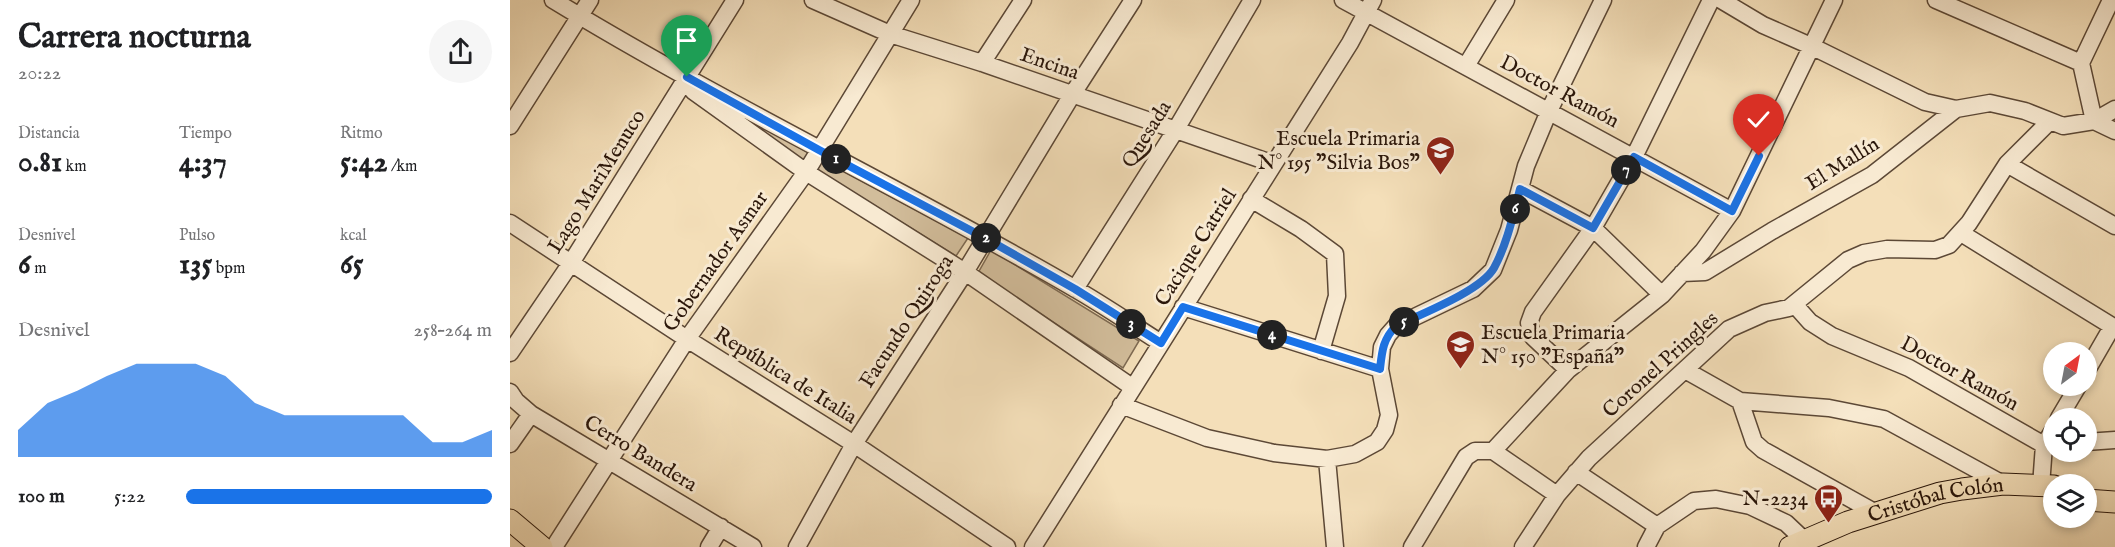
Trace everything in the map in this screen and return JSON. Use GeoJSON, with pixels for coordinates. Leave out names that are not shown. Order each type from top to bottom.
{"type":"FeatureCollection","features":[{"type":"Feature","properties":{"kind":"main road","name":"Cristóbal Colón"},"geometry":{"type":"LineString","coordinates":[[1804,545],[1876,513],[1940,494],[2003,484],[2043,489]]}},
{"type":"Feature","properties":{"kind":"main road"},"geometry":{"type":"LineString","coordinates":[[2097,488],[2115,489]]}},
{"type":"Feature","properties":{"kind":"main road","name":"Cristóbal Colón"},"geometry":{"type":"LineString","coordinates":[[1804,545],[1945,504],[2043,491]]}},
{"type":"Feature","properties":{"kind":"main road"},"geometry":{"type":"LineString","coordinates":[[2097,500],[2115,501]]}},
{"type":"Feature","properties":{"kind":"main road"},"geometry":{"type":"LineString","coordinates":[[510,520],[542,547]]}},
{"type":"Feature","properties":{"kind":"street"},"geometry":{"type":"LineString","coordinates":[[553,0],[685,80],[985,238],[1075,289],[1161,343]]}},
{"type":"Feature","properties":{"kind":"street"},"geometry":{"type":"LineString","coordinates":[[510,126],[590,0]]}},
{"type":"Feature","properties":{"kind":"street","name":"Lago MariMenuco"},"geometry":{"type":"LineString","coordinates":[[510,353],[571,262],[735,0]]}},
{"type":"Feature","properties":{"kind":"street","name":"Encina"},"geometry":{"type":"LineString","coordinates":[[813,0],[891,34],[1274,164]]}},
{"type":"Feature","properties":{"kind":"street","name":"Gobernador Asmar"},"geometry":{"type":"LineString","coordinates":[[554,547],[687,339],[806,172],[911,0]]}},
{"type":"Feature","properties":{"kind":"street"},"geometry":{"type":"LineString","coordinates":[[982,63],[1023,0]]}},
{"type":"Feature","properties":{"kind":"street","name":"Facundo Quiroga"},"geometry":{"type":"LineString","coordinates":[[797,547],[854,444],[965,272],[1072,95],[1133,0]]}},
{"type":"Feature","properties":{"kind":"street","name":"Quesada"},"geometry":{"type":"LineString","coordinates":[[1075,289],[1175,131],[1252,0]]}},
{"type":"Feature","properties":{"kind":"street","name":"Doctor Ramón"},"geometry":{"type":"LineString","coordinates":[[1343,0],[1370,6],[1466,66],[1732,211]]}},
{"type":"Feature","properties":{"kind":"street"},"geometry":{"type":"LineString","coordinates":[[1466,66],[1506,0]]}},
{"type":"Feature","properties":{"kind":"street"},"geometry":{"type":"LineString","coordinates":[[1121,405],[1207,438],[1274,453],[1328,459],[1355,454],[1377,442],[1385,430],[1389,415],[1380,369],[1382,347],[1388,335],[1396,326],[1473,288],[1493,270],[1509,230],[1526,166],[1549,111],[1604,0]]}},
{"type":"Feature","properties":{"kind":"street"},"geometry":{"type":"LineString","coordinates":[[1568,370],[1533,337],[1529,323],[1533,312],[1593,228],[1634,157],[1711,0]]}},
{"type":"Feature","properties":{"kind":"street"},"geometry":{"type":"LineString","coordinates":[[1721,0],[1763,25],[1925,102],[1956,109],[1990,103],[2025,111],[2063,126],[2094,121],[2115,108]]}},
{"type":"Feature","properties":{"kind":"street"},"geometry":{"type":"LineString","coordinates":[[1493,451],[1568,370],[1662,295],[1703,251],[1732,211],[1834,0]]}},
{"type":"Feature","properties":{"kind":"street"},"geometry":{"type":"LineString","coordinates":[[1936,0],[2081,63]]}},
{"type":"Feature","properties":{"kind":"street"},"geometry":{"type":"LineString","coordinates":[[2094,121],[2081,63],[2111,0]]}},
{"type":"Feature","properties":{"kind":"street","name":"Cacique Catriel"},"geometry":{"type":"LineString","coordinates":[[1033,547],[1350,43],[1370,6]]}},
{"type":"Feature","properties":{"kind":"street"},"geometry":{"type":"LineString","coordinates":[[685,80],[806,172],[965,272],[1132,387]]}},
{"type":"Feature","properties":{"kind":"street","name":"El Mallín"},"geometry":{"type":"LineString","coordinates":[[1682,273],[1705,272],[1772,231],[1872,175],[1956,109]]}},
{"type":"Feature","properties":{"kind":"street","name":"Coronel Pringles"},"geometry":{"type":"LineString","coordinates":[[1523,547],[1557,495],[1576,472],[1729,329],[1765,313],[1789,308],[1848,260],[1864,253],[1887,249],[1935,250],[1949,245],[1961,233],[2007,164],[2050,121]]}},
{"type":"Feature","properties":{"kind":"street"},"geometry":{"type":"LineString","coordinates":[[2094,121],[2115,131]]}},
{"type":"Feature","properties":{"kind":"street"},"geometry":{"type":"LineString","coordinates":[[2007,164],[2115,226]]}},
{"type":"Feature","properties":{"kind":"street"},"geometry":{"type":"LineString","coordinates":[[1520,189],[1593,228],[1662,295]]}},
{"type":"Feature","properties":{"kind":"street"},"geometry":{"type":"LineString","coordinates":[[1251,199],[1335,254],[1337,296],[1322,351]]}},
{"type":"Feature","properties":{"kind":"street","name":"República de Italia"},"geometry":{"type":"LineString","coordinates":[[510,223],[687,339],[854,444],[1007,547]]}},
{"type":"Feature","properties":{"kind":"street"},"geometry":{"type":"LineString","coordinates":[[1961,233],[2114,327],[2097,354]]}},
{"type":"Feature","properties":{"kind":"street","name":"Doctor Ramón"},"geometry":{"type":"LineString","coordinates":[[1794,304],[1810,322],[1832,336],[1909,368],[2043,442]]}},
{"type":"Feature","properties":{"kind":"street"},"geometry":{"type":"LineString","coordinates":[[1183,307],[1380,369]]}},
{"type":"Feature","properties":{"kind":"street"},"geometry":{"type":"LineString","coordinates":[[1685,370],[1740,400],[1829,408],[1884,419],[2003,484]]}},
{"type":"Feature","properties":{"kind":"street","name":"Cerro Bandera"},"geometry":{"type":"LineString","coordinates":[[510,392],[516,401],[531,414],[753,547]]}},
{"type":"Feature","properties":{"kind":"street"},"geometry":{"type":"LineString","coordinates":[[1740,400],[1754,442],[1763,450],[1876,513]]}},
{"type":"Feature","properties":{"kind":"street"},"geometry":{"type":"LineString","coordinates":[[510,444],[531,414]]}},
{"type":"Feature","properties":{"kind":"street"},"geometry":{"type":"LineString","coordinates":[[2097,441],[2115,440]]}},
{"type":"Feature","properties":{"kind":"street"},"geometry":{"type":"LineString","coordinates":[[1412,547],[1466,457],[1475,451],[1493,451],[1557,495]]}},
{"type":"Feature","properties":{"kind":"street"},"geometry":{"type":"LineString","coordinates":[[1328,459],[1334,547]]}},
{"type":"Feature","properties":{"kind":"street"},"geometry":{"type":"LineString","coordinates":[[1576,472],[1658,526]]}},
{"type":"Feature","properties":{"kind":"street"},"geometry":{"type":"LineString","coordinates":[[1646,547],[1658,526],[1694,501],[1716,499],[1750,506],[1786,523],[1804,545]]}},
{"type":"Feature","properties":{"kind":"street"},"geometry":{"type":"LineString","coordinates":[[709,547],[720,527]]}},
{"type":"Feature","properties":{"kind":"shaded area"},"geometry":{"type":"Polygon","coordinates":[[[716,101],[809,153],[802,161],[716,101]]]}},
{"type":"Feature","properties":{"kind":"shaded area"},"geometry":{"type":"Polygon","coordinates":[[[821,159],[968,238],[956,256],[814,168],[821,159]]]}},
{"type":"Feature","properties":{"kind":"shaded area"},"geometry":{"type":"Polygon","coordinates":[[[991,250],[1139,341],[1123,368],[978,273],[991,250]]]}},
{"type":"Feature","properties":{"kind":"place","name":"Escuela Primaria N° 195 \"Silvia Bos\""},"geometry":{"type":"Point","coordinates":[1441,176]}},
{"type":"Feature","properties":{"kind":"place","name":"Escuela Primaria N° 150 \"España\""},"geometry":{"type":"Point","coordinates":[1460,370]}},
{"type":"Feature","properties":{"kind":"place","name":"N-2234"},"geometry":{"type":"Point","coordinates":[1829,524]}},
{"type":"Feature","properties":{"kind":"route"},"geometry":{"type":"LineString","coordinates":[[687,77],[985,238],[1075,289],[1161,343],[1183,307],[1380,369],[1382,347],[1396,326],[1473,288],[1493,270],[1509,230],[1520,189],[1593,228],[1634,157],[1732,211],[1759,156]]}}]}
